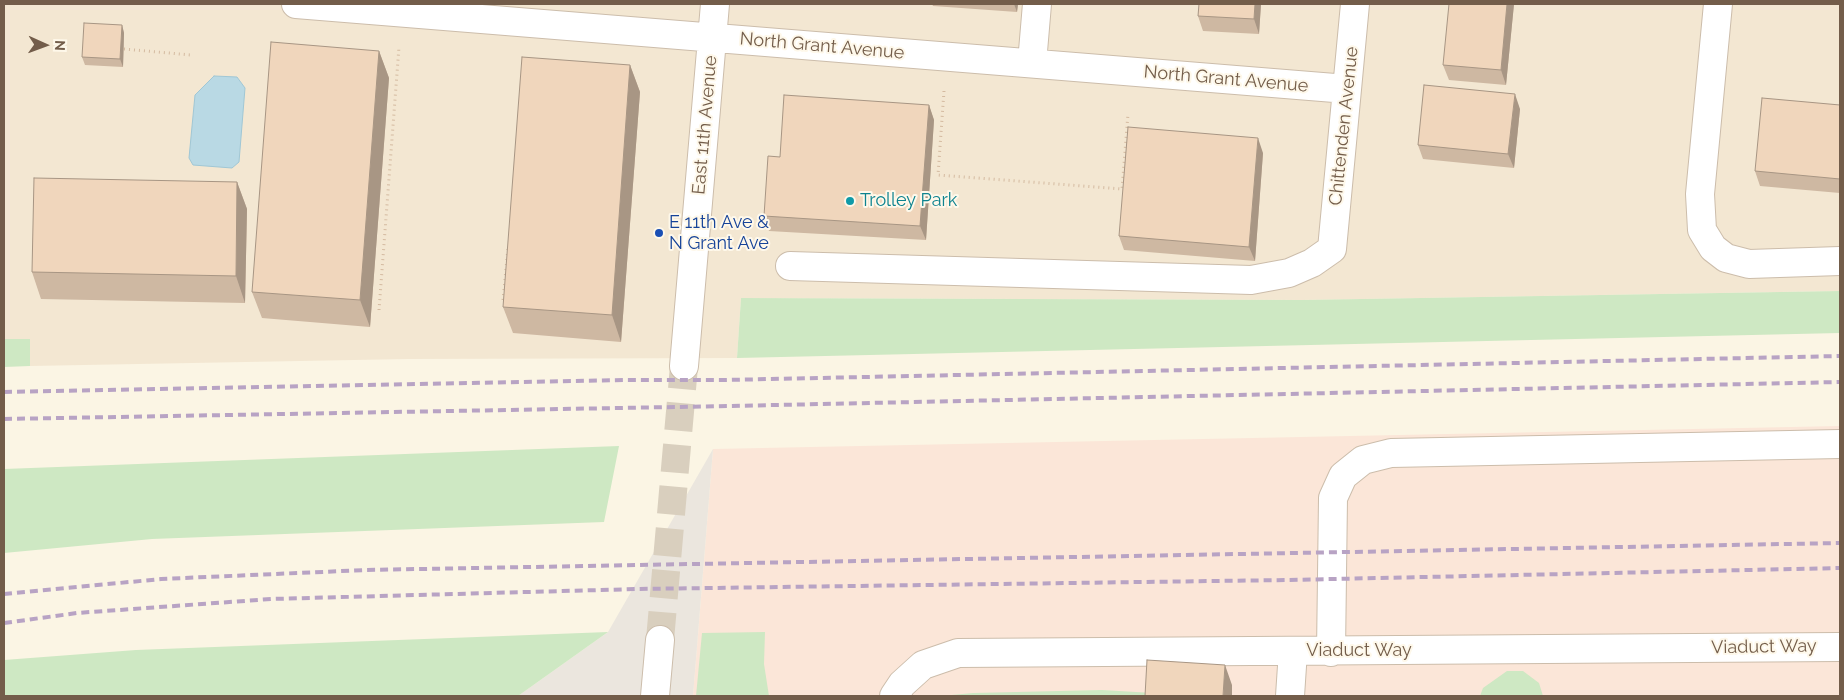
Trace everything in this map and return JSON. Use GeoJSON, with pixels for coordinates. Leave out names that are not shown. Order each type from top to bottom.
{"type":"FeatureCollection","features":[{"type":"Feature","properties":{"kind":"street","name":"North Grant Avenue"},"geometry":{"type":"LineString","coordinates":[[296,4],[386,7],[712,38],[1347,88]]}},
{"type":"Feature","properties":{"kind":"street","name":"East 11th Avenue"},"geometry":{"type":"LineString","coordinates":[[684,366],[715,4]]}},
{"type":"Feature","properties":{"kind":"street"},"geometry":{"type":"LineString","coordinates":[[1032,63],[1037,4]]}},
{"type":"Feature","properties":{"kind":"street","name":"Chittenden Avenue"},"geometry":{"type":"LineString","coordinates":[[790,266],[1250,280],[1289,273],[1312,263],[1332,249],[1355,4]]}},
{"type":"Feature","properties":{"kind":"street"},"geometry":{"type":"LineString","coordinates":[[1718,4],[1700,194],[1702,230],[1713,248],[1726,258],[1749,264],[1840,261]]}},
{"type":"Feature","properties":{"kind":"street"},"geometry":{"type":"LineString","coordinates":[[1331,652],[1333,498],[1343,476],[1363,460],[1390,453],[1840,444]]}},
{"type":"Feature","properties":{"kind":"street"},"geometry":{"type":"LineString","coordinates":[[655,696],[660,640]]}},
{"type":"Feature","properties":{"kind":"street","name":"Viaduct Way"},"geometry":{"type":"LineString","coordinates":[[894,696],[902,684],[922,665],[958,653],[1331,652],[1840,647]]}},
{"type":"Feature","properties":{"kind":"street"},"geometry":{"type":"LineString","coordinates":[[1290,696],[1293,651]]}},
{"type":"Feature","properties":{"kind":"path"},"geometry":{"type":"LineString","coordinates":[[379,310],[400,39]]}},
{"type":"Feature","properties":{"kind":"path"},"geometry":{"type":"LineString","coordinates":[[124,49],[190,55]]}},
{"type":"Feature","properties":{"kind":"path"},"geometry":{"type":"LineString","coordinates":[[944,86],[938,175],[1122,189],[1128,114]]}},
{"type":"Feature","properties":{"kind":"path"},"geometry":{"type":"LineString","coordinates":[[503,300],[508,242]]}},
{"type":"Feature","properties":{"kind":"shaded area"},"geometry":{"type":"Polygon","coordinates":[[[4,4],[1840,4],[1840,291],[1302,300],[741,298],[737,358],[408,359],[30,366],[30,339],[4,339],[4,4]]]}},
{"type":"Feature","properties":{"kind":"shaded area"},"geometry":{"type":"Polygon","coordinates":[[[1840,426],[1840,696],[693,696],[713,449],[1840,426]]]}},
{"type":"Feature","properties":{"kind":"shaded area"},"geometry":{"type":"Polygon","coordinates":[[[713,449],[693,696],[518,696],[608,632],[713,449]]]}},
{"type":"Feature","properties":{"kind":"green space"},"geometry":{"type":"Polygon","coordinates":[[[1840,291],[1840,333],[737,358],[741,298],[1302,300],[1840,291]]]}},
{"type":"Feature","properties":{"kind":"green space"},"geometry":{"type":"Polygon","coordinates":[[[4,339],[30,339],[30,366],[4,367],[4,339]]]}},
{"type":"Feature","properties":{"kind":"green space"},"geometry":{"type":"Polygon","coordinates":[[[619,446],[604,522],[152,539],[4,553],[4,469],[619,446]]]}},
{"type":"Feature","properties":{"kind":"green space"},"geometry":{"type":"Polygon","coordinates":[[[608,632],[518,696],[4,696],[4,660],[136,650],[608,632]]]}},
{"type":"Feature","properties":{"kind":"green space"},"geometry":{"type":"Polygon","coordinates":[[[765,632],[764,664],[769,696],[696,696],[702,633],[765,632]]]}},
{"type":"Feature","properties":{"kind":"green space"},"geometry":{"type":"Polygon","coordinates":[[[1507,671],[1523,671],[1539,683],[1543,696],[1480,696],[1483,688],[1507,671]]]}},
{"type":"Feature","properties":{"kind":"green space"},"geometry":{"type":"Polygon","coordinates":[[[1102,690],[1153,693],[1153,696],[941,696],[973,693],[1102,690]]]}},
{"type":"Feature","properties":{"kind":"water"},"geometry":{"type":"Polygon","coordinates":[[[214,76],[237,77],[245,88],[239,162],[232,168],[193,165],[189,158],[195,95],[214,76]]]}},
{"type":"Feature","properties":{"kind":"building"},"geometry":{"type":"Polygon","coordinates":[[[1199,4],[1255,4],[1254,19],[1198,16],[1199,4]]]}},
{"type":"Feature","properties":{"kind":"building"},"geometry":{"type":"Polygon","coordinates":[[[1449,4],[1507,4],[1501,70],[1443,65],[1449,4]]]}},
{"type":"Feature","properties":{"kind":"building"},"geometry":{"type":"Polygon","coordinates":[[[84,23],[122,25],[120,59],[82,57],[84,23]]]}},
{"type":"Feature","properties":{"kind":"building"},"geometry":{"type":"Polygon","coordinates":[[[271,42],[379,51],[360,300],[252,292],[271,42]]]}},
{"type":"Feature","properties":{"kind":"building"},"geometry":{"type":"Polygon","coordinates":[[[522,57],[630,65],[612,315],[503,307],[522,57]]]}},
{"type":"Feature","properties":{"kind":"building"},"geometry":{"type":"Polygon","coordinates":[[[1424,85],[1515,94],[1508,154],[1418,145],[1424,85]]]}},
{"type":"Feature","properties":{"kind":"building","name":"Trolley Park"},"geometry":{"type":"Polygon","coordinates":[[[784,95],[929,105],[920,226],[764,216],[768,156],[780,157],[784,95]]]}},
{"type":"Feature","properties":{"kind":"building"},"geometry":{"type":"Polygon","coordinates":[[[1762,98],[1840,105],[1840,179],[1755,171],[1762,98]]]}},
{"type":"Feature","properties":{"kind":"building"},"geometry":{"type":"Polygon","coordinates":[[[1128,127],[1258,138],[1249,247],[1119,236],[1128,127]]]}},
{"type":"Feature","properties":{"kind":"building"},"geometry":{"type":"Polygon","coordinates":[[[34,178],[237,182],[236,276],[32,272],[34,178]]]}},
{"type":"Feature","properties":{"kind":"building"},"geometry":{"type":"Polygon","coordinates":[[[1147,660],[1225,665],[1223,696],[1145,696],[1147,660]]]}},
{"type":"Feature","properties":{"kind":"tunnel"},"geometry":{"type":"LineString","coordinates":[[660,640],[684,366]]}},
{"type":"Feature","properties":{"kind":"railway"},"geometry":{"type":"LineString","coordinates":[[4,392],[627,380],[725,380],[1840,356]]}},
{"type":"Feature","properties":{"kind":"railway"},"geometry":{"type":"LineString","coordinates":[[4,419],[730,406],[1840,382]]}},
{"type":"Feature","properties":{"kind":"railway"},"geometry":{"type":"LineString","coordinates":[[4,594],[161,579],[366,570],[1840,543]]}},
{"type":"Feature","properties":{"kind":"railway"},"geometry":{"type":"LineString","coordinates":[[4,623],[77,613],[271,599],[637,589],[1287,580],[1840,568]]}},
{"type":"Feature","properties":{"kind":"place","name":"Trolley Park"},"geometry":{"type":"Point","coordinates":[850,201]}},
{"type":"Feature","properties":{"kind":"place","name":"E 11th Ave & N Grant Ave"},"geometry":{"type":"Point","coordinates":[659,233]}}]}
